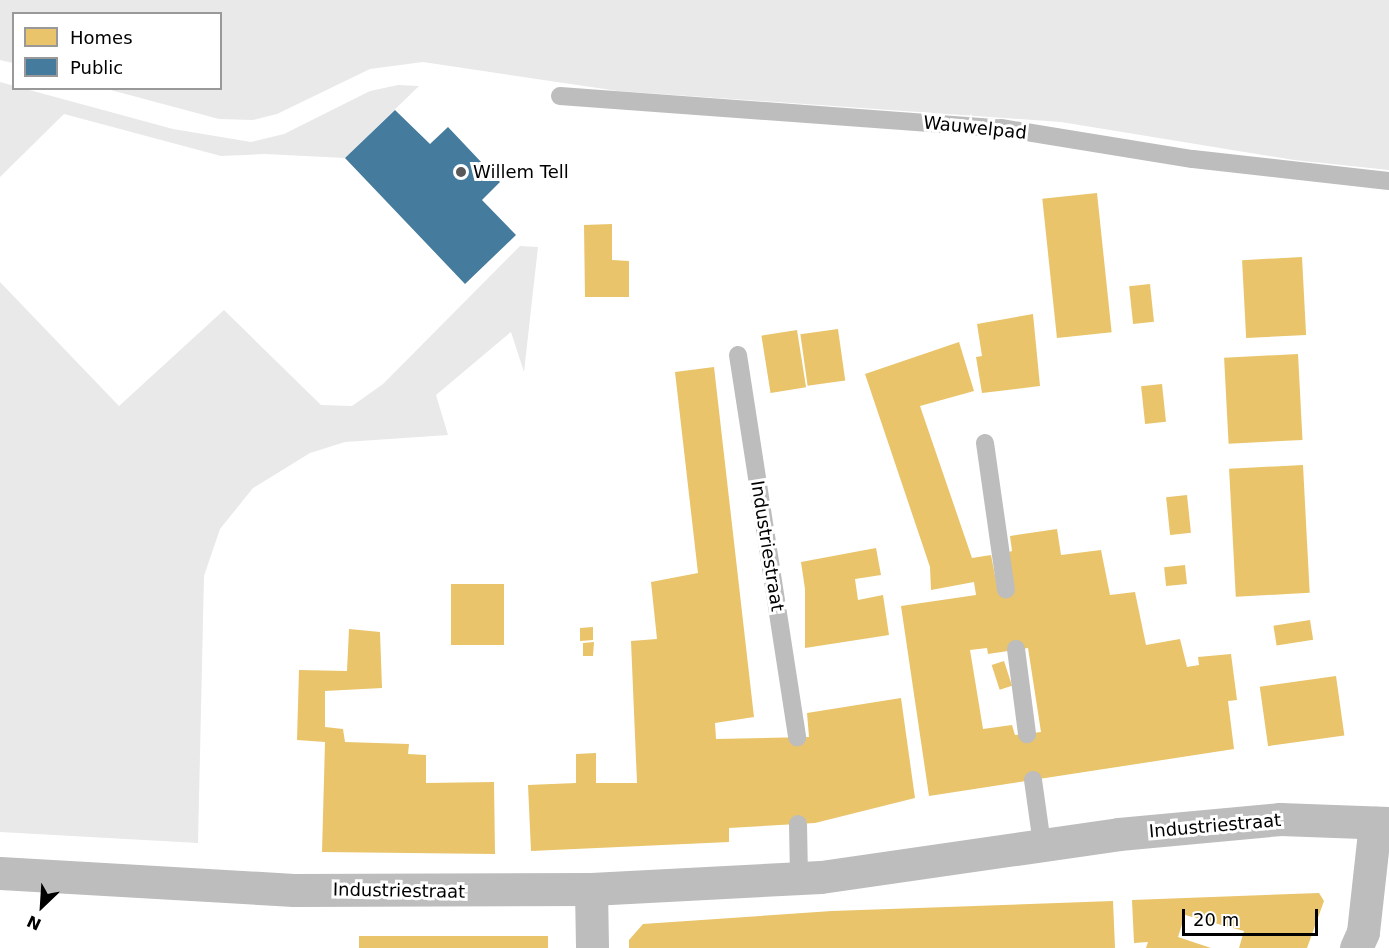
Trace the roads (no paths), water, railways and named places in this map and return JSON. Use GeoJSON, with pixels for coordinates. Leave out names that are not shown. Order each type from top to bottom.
{"type":"FeatureCollection","features":[{"type":"Feature","properties":{"kind":"street","name":"Industriestraat"},"geometry":{"type":"LineString","coordinates":[[0,873],[294,890],[591,889],[799,878],[874,871],[1042,844],[1280,819],[1382,823]]}},
{"type":"Feature","properties":{"kind":"street"},"geometry":{"type":"LineString","coordinates":[[1356,948],[1363,932],[1382,823]]}},
{"type":"Feature","properties":{"kind":"street"},"geometry":{"type":"LineString","coordinates":[[591,889],[591,948]]}},
{"type":"Feature","properties":{"kind":"lane","name":"Wauwelpad"},"geometry":{"type":"LineString","coordinates":[[560,96],[1001,128],[1193,159],[1389,181]]}},
{"type":"Feature","properties":{"kind":"lane","name":"Industriestraat"},"geometry":{"type":"LineString","coordinates":[[738,355],[797,737]]}},
{"type":"Feature","properties":{"kind":"lane"},"geometry":{"type":"LineString","coordinates":[[985,443],[1006,590]]}},
{"type":"Feature","properties":{"kind":"lane"},"geometry":{"type":"LineString","coordinates":[[1016,649],[1027,734]]}},
{"type":"Feature","properties":{"kind":"lane"},"geometry":{"type":"LineString","coordinates":[[1033,780],[1042,844]]}},
{"type":"Feature","properties":{"kind":"lane"},"geometry":{"type":"LineString","coordinates":[[798,824],[799,878]]}},
{"type":"Feature","properties":{"kind":"place","name":"Willem Tell"},"geometry":{"type":"Point","coordinates":[461,172]}}]}
